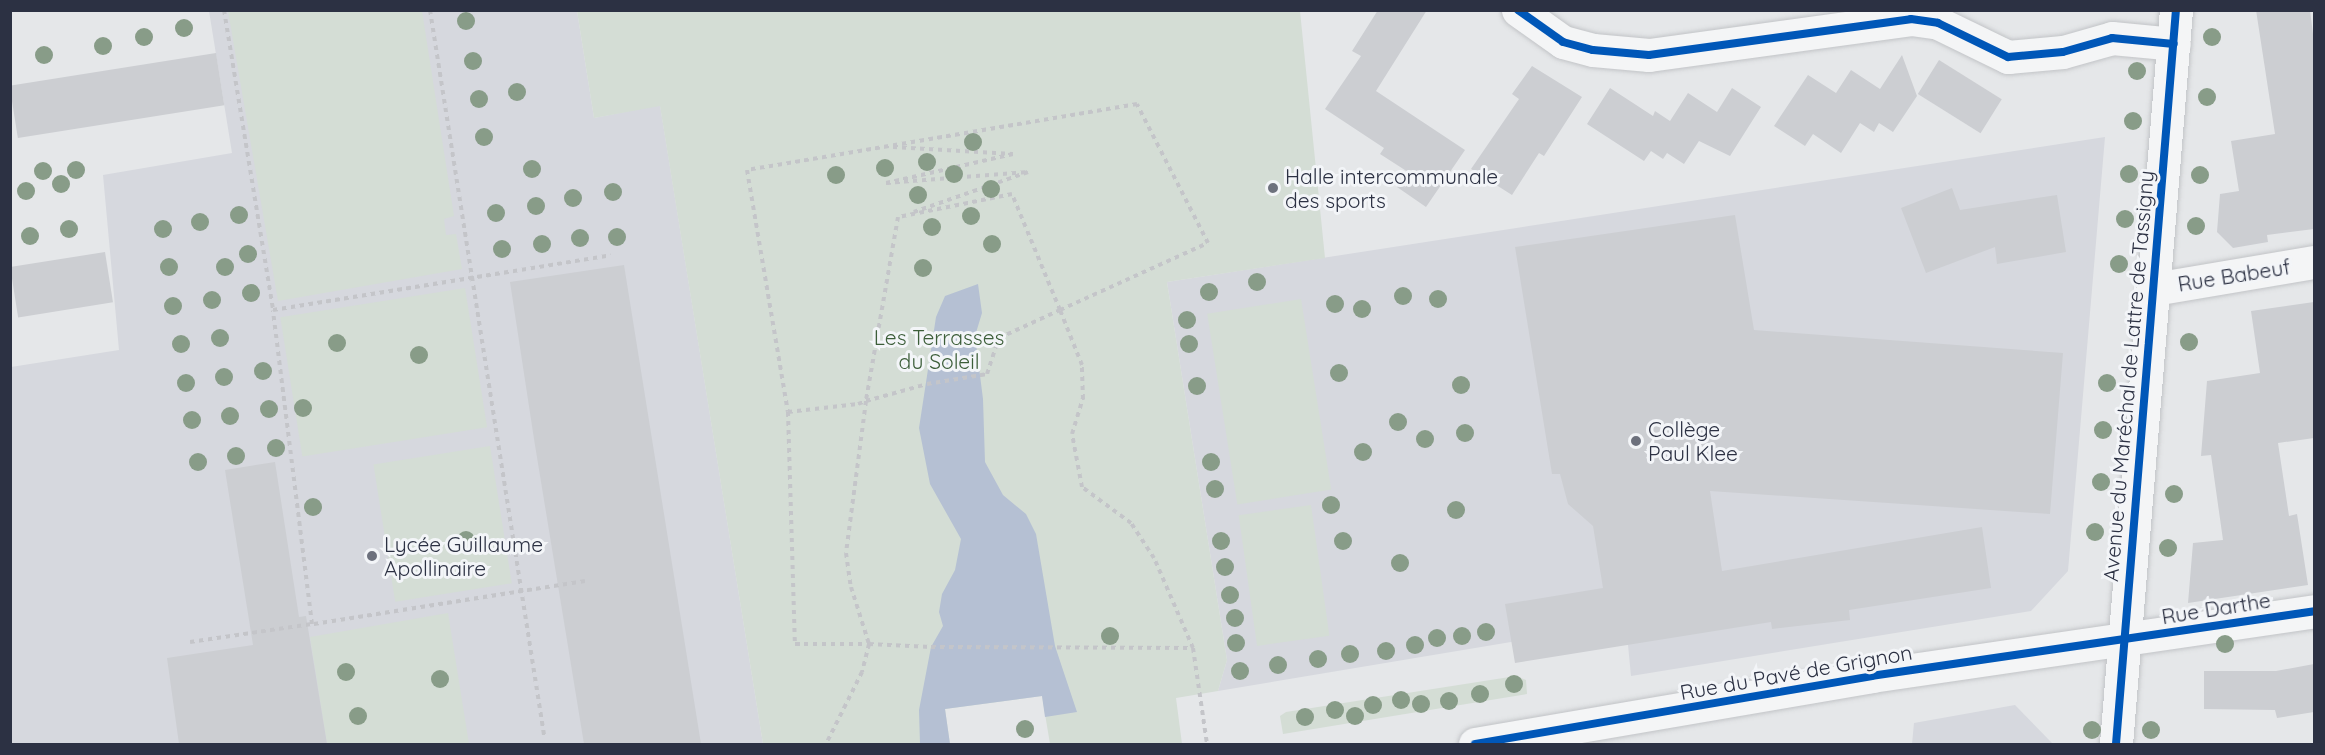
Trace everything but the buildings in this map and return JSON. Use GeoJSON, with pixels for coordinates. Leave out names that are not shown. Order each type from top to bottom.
{"type":"FeatureCollection","features":[{"type":"Feature","properties":{"kind":"street"},"geometry":{"type":"LineString","coordinates":[[1518,10],[1563,42],[1593,50],[1648,55],[1692,52],[1911,19],[1938,23],[2008,57],[2063,52],[2112,38],[2174,44]]}},
{"type":"Feature","properties":{"kind":"street","name":"Avenue du Maréchal de Lattre de Tassigny"},"geometry":{"type":"LineString","coordinates":[[2116,744],[2176,10]]}},
{"type":"Feature","properties":{"kind":"street","name":"Rue Babeuf"},"geometry":{"type":"LineString","coordinates":[[2154,289],[2314,262]]}},
{"type":"Feature","properties":{"kind":"street","name":"Rue Darthe"},"geometry":{"type":"LineString","coordinates":[[2123,641],[2314,611]]}},
{"type":"Feature","properties":{"kind":"street","name":"Rue du Pavé de Grignon"},"geometry":{"type":"LineString","coordinates":[[1475,744],[1871,676],[2123,641]]}},
{"type":"Feature","properties":{"kind":"path"},"geometry":{"type":"LineString","coordinates":[[224,10],[273,310],[312,624]]}},
{"type":"Feature","properties":{"kind":"path"},"geometry":{"type":"LineString","coordinates":[[430,10],[544,735]]}},
{"type":"Feature","properties":{"kind":"path"},"geometry":{"type":"LineString","coordinates":[[788,412],[866,401],[927,384],[987,374],[999,338],[1208,243],[1137,104],[747,170],[788,412],[795,644],[1193,648]]}},
{"type":"Feature","properties":{"kind":"path"},"geometry":{"type":"LineString","coordinates":[[884,147],[1013,154],[886,183],[1028,172],[898,217]]}},
{"type":"Feature","properties":{"kind":"path"},"geometry":{"type":"LineString","coordinates":[[898,217],[1012,194],[1083,365],[1083,399],[1072,434],[1083,487],[1131,523],[1154,558],[1193,648],[1207,744]]}},
{"type":"Feature","properties":{"kind":"path"},"geometry":{"type":"LineString","coordinates":[[825,744],[862,672],[869,644],[851,586],[846,553],[866,401],[898,217]]}},
{"type":"Feature","properties":{"kind":"path"},"geometry":{"type":"LineString","coordinates":[[273,310],[611,255]]}},
{"type":"Feature","properties":{"kind":"path"},"geometry":{"type":"LineString","coordinates":[[190,642],[585,581]]}},
{"type":"Feature","properties":{"kind":"shaded area","name":"Lycée Guillaume Apollinaire"},"geometry":{"type":"Polygon","coordinates":[[[209,11],[577,11],[594,118],[660,105],[763,744],[11,744],[11,367],[119,350],[103,175],[232,153],[209,11]]]}},
{"type":"Feature","properties":{"kind":"shaded area","name":"Collège Paul Klee"},"geometry":{"type":"Polygon","coordinates":[[[2105,137],[2068,571],[2031,611],[1631,676],[1628,645],[1511,642],[1218,691],[1227,660],[1167,282],[2105,137]]]}},
{"type":"Feature","properties":{"kind":"shaded area"},"geometry":{"type":"Polygon","coordinates":[[[2015,705],[2053,744],[1912,744],[1914,723],[2015,705]]]}},
{"type":"Feature","properties":{"kind":"green space"},"geometry":{"type":"Polygon","coordinates":[[[228,11],[422,11],[454,216],[444,219],[446,235],[456,234],[462,269],[278,301],[228,11]]]}},
{"type":"Feature","properties":{"kind":"green space","name":"Les Terrasses du Soleil"},"geometry":{"type":"Polygon","coordinates":[[[577,11],[1300,11],[1325,258],[1167,282],[1227,660],[1218,691],[1176,698],[1182,744],[1050,744],[1042,696],[945,709],[950,744],[763,744],[660,106],[594,118],[577,11]]]}},
{"type":"Feature","properties":{"kind":"green space"},"geometry":{"type":"Polygon","coordinates":[[[465,288],[487,427],[302,457],[280,317],[465,288]]]}},
{"type":"Feature","properties":{"kind":"green space"},"geometry":{"type":"Polygon","coordinates":[[[1301,299],[1331,490],[1237,504],[1207,314],[1301,299]]]}},
{"type":"Feature","properties":{"kind":"green space"},"geometry":{"type":"Polygon","coordinates":[[[490,446],[512,583],[395,602],[373,464],[490,446]]]}},
{"type":"Feature","properties":{"kind":"green space"},"geometry":{"type":"Polygon","coordinates":[[[1311,505],[1329,636],[1257,646],[1239,515],[1311,505]]]}},
{"type":"Feature","properties":{"kind":"green space"},"geometry":{"type":"Polygon","coordinates":[[[448,613],[469,744],[327,744],[310,637],[448,613]]]}},
{"type":"Feature","properties":{"kind":"green space"},"geometry":{"type":"Polygon","coordinates":[[[1516,676],[1526,680],[1527,694],[1283,734],[1280,716],[1286,712],[1516,676]]]}},
{"type":"Feature","properties":{"kind":"water"},"geometry":{"type":"Polygon","coordinates":[[[978,284],[982,313],[975,336],[983,399],[985,462],[1003,495],[1026,514],[1036,534],[1055,646],[1077,712],[1045,717],[1042,696],[945,709],[950,744],[920,744],[919,710],[931,647],[943,626],[939,612],[942,594],[955,570],[961,539],[930,484],[919,428],[936,317],[945,296],[978,284]]]}},
{"type":"Feature","properties":{"kind":"cycle path"},"geometry":{"type":"LineString","coordinates":[[1518,10],[1563,42],[1593,50],[1649,55],[1911,19],[1938,23],[2008,57],[2063,52],[2112,38],[2174,44]]}},
{"type":"Feature","properties":{"kind":"cycle path"},"geometry":{"type":"LineString","coordinates":[[2116,744],[2176,10]]}},
{"type":"Feature","properties":{"kind":"cycle path"},"geometry":{"type":"LineString","coordinates":[[1475,744],[1871,676],[2314,611]]}},
{"type":"Feature","properties":{"kind":"place","name":"Halle intercommunale des sports"},"geometry":{"type":"Point","coordinates":[1273,188]}},
{"type":"Feature","properties":{"kind":"place","name":"Collège Paul Klee"},"geometry":{"type":"Point","coordinates":[1636,441]}},
{"type":"Feature","properties":{"kind":"place","name":"Lycée Guillaume Apollinaire"},"geometry":{"type":"Point","coordinates":[372,556]}}]}
